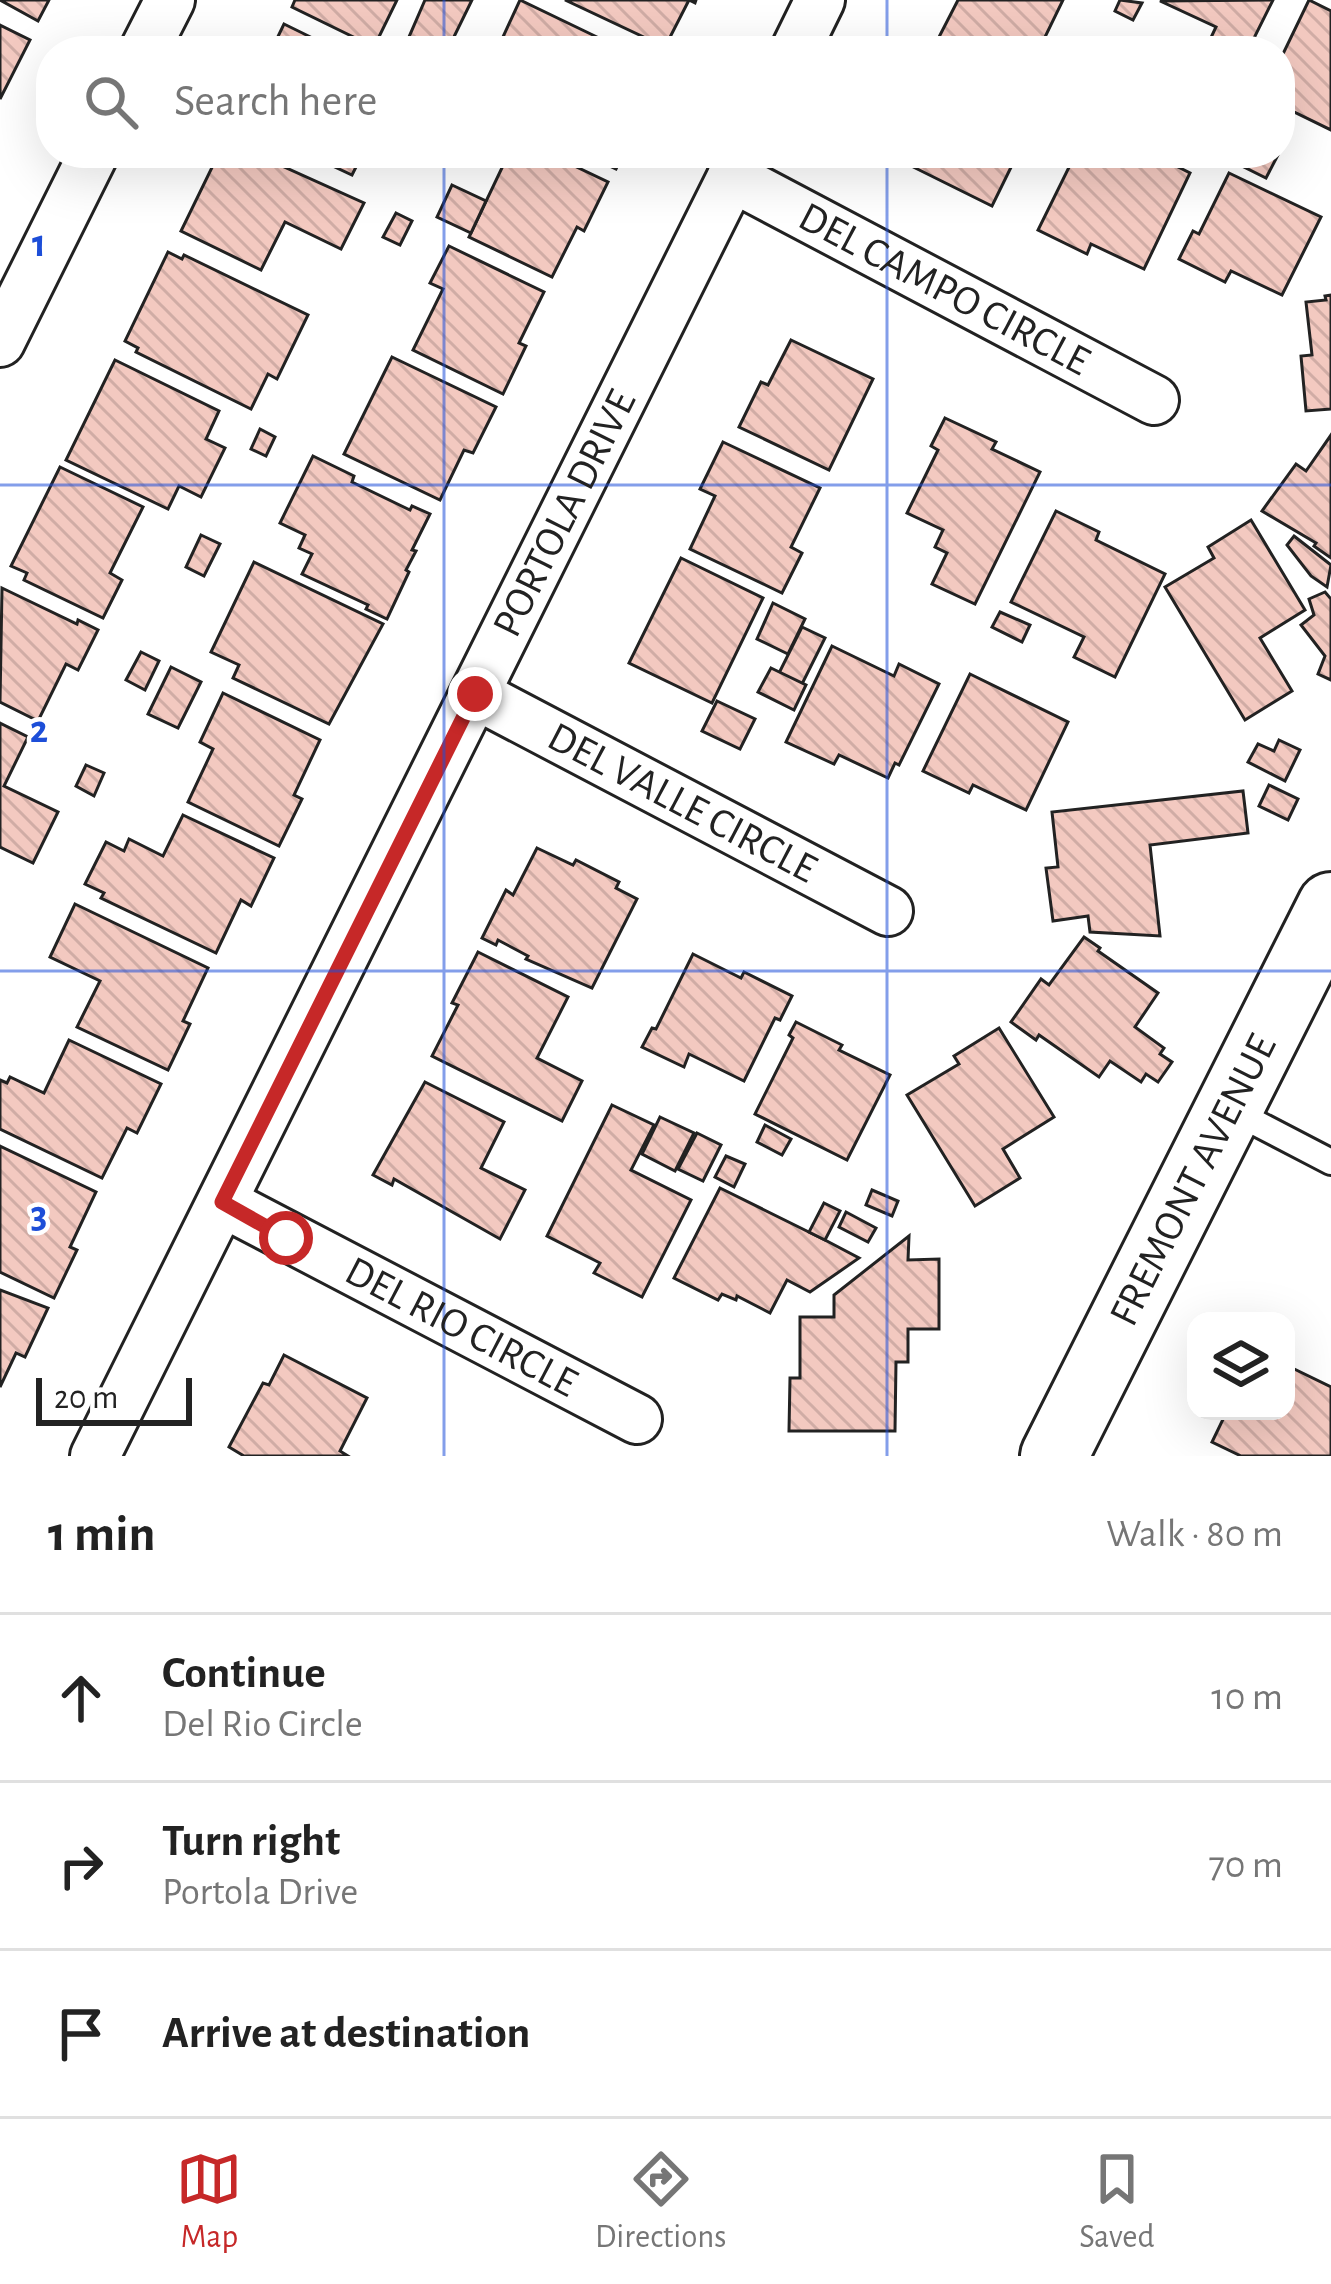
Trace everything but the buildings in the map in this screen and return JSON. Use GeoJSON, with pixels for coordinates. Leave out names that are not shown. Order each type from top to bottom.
{"type":"FeatureCollection","features":[{"type":"Feature","properties":{"kind":"street"},"geometry":{"type":"LineString","coordinates":[[152,36],[170,0]]}},
{"type":"Feature","properties":{"kind":"street"},"geometry":{"type":"LineString","coordinates":[[802,36],[820,0]]}},
{"type":"Feature","properties":{"kind":"street"},"geometry":{"type":"LineString","coordinates":[[0,342],[87,168]]}},
{"type":"Feature","properties":{"kind":"street","name":"PORTOLA DRIVE"},"geometry":{"type":"LineString","coordinates":[[94,1456],[737,168]]}},
{"type":"Feature","properties":{"kind":"street","name":"DEL CAMPO CIRCLE"},"geometry":{"type":"LineString","coordinates":[[743,168],[1154,400]]}},
{"type":"Feature","properties":{"kind":"street","name":"DEL VALLE CIRCLE"},"geometry":{"type":"LineString","coordinates":[[475,694],[888,911]]}},
{"type":"Feature","properties":{"kind":"street","name":"FREMONT AVENUE"},"geometry":{"type":"LineString","coordinates":[[1054,1456],[1331,905]]}},
{"type":"Feature","properties":{"kind":"street","name":"DEL RIO CIRCLE"},"geometry":{"type":"LineString","coordinates":[[222,1202],[637,1419]]}},
{"type":"Feature","properties":{"kind":"lane"},"geometry":{"type":"LineString","coordinates":[[1229,1109],[1331,1162]]}},
{"type":"Feature","properties":{"kind":"route"},"geometry":{"type":"LineString","coordinates":[[286,1238],[222,1202],[475,694]]}}]}
